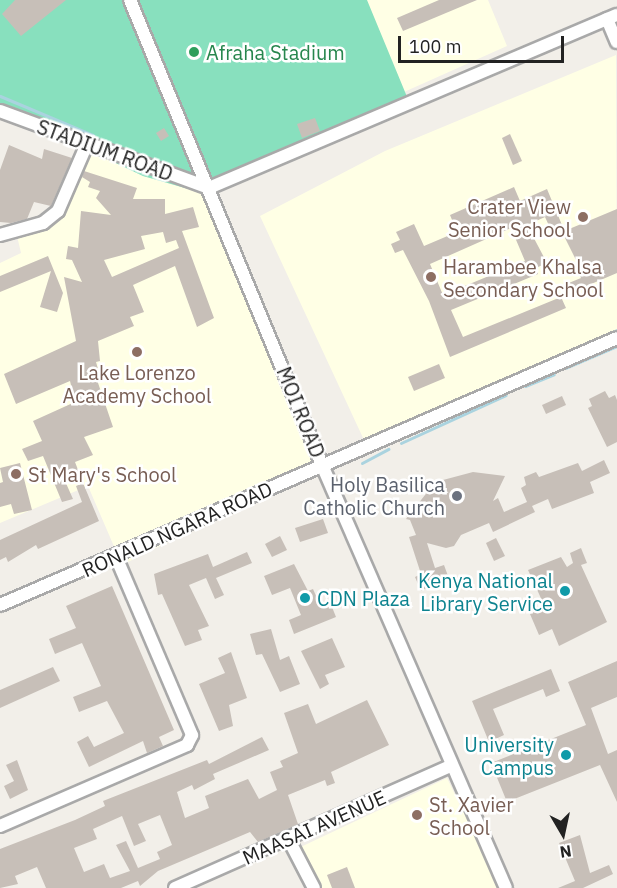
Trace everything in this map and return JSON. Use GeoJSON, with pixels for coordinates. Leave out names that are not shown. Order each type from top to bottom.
{"type":"FeatureCollection","features":[{"type":"Feature","properties":{"kind":"street","name":"MOI ROAD"},"geometry":{"type":"LineString","coordinates":[[130,0],[322,465],[506,888]]}},
{"type":"Feature","properties":{"kind":"street"},"geometry":{"type":"LineString","coordinates":[[209,188],[612,17],[617,42]]}},
{"type":"Feature","properties":{"kind":"street","name":"STADIUM ROAD"},"geometry":{"type":"LineString","coordinates":[[0,111],[209,188]]}},
{"type":"Feature","properties":{"kind":"street"},"geometry":{"type":"LineString","coordinates":[[0,235],[43,223],[58,211],[87,144]]}},
{"type":"Feature","properties":{"kind":"street","name":"RONALD NGARA ROAD"},"geometry":{"type":"LineString","coordinates":[[0,605],[116,557],[617,338]]}},
{"type":"Feature","properties":{"kind":"street"},"geometry":{"type":"LineString","coordinates":[[0,826],[187,745],[192,735],[116,557]]}},
{"type":"Feature","properties":{"kind":"street","name":"MAASAI AVENUE"},"geometry":{"type":"LineString","coordinates":[[175,888],[289,840],[452,765]]}},
{"type":"Feature","properties":{"kind":"street"},"geometry":{"type":"LineString","coordinates":[[289,840],[314,888]]}},
{"type":"Feature","properties":{"kind":"shaded area"},"geometry":{"type":"Polygon","coordinates":[[[365,0],[488,0],[507,46],[404,92],[365,0]]]}},
{"type":"Feature","properties":{"kind":"shaded area","name":"Harambee Khalsa Secondary School"},"geometry":{"type":"Polygon","coordinates":[[[616,55],[617,330],[364,440],[260,216],[385,151],[616,55]]]}},
{"type":"Feature","properties":{"kind":"shaded area","name":"Lake Lorenzo Academy School"},"geometry":{"type":"Polygon","coordinates":[[[86,149],[143,176],[206,194],[324,464],[122,565],[88,486],[0,523],[0,263],[21,253],[17,236],[43,227],[86,149]]]}},
{"type":"Feature","properties":{"kind":"shaded area","name":"St. Xavier School"},"geometry":{"type":"Polygon","coordinates":[[[447,778],[500,888],[305,888],[290,852],[447,778]]]}},
{"type":"Feature","properties":{"kind":"green space","name":"Afraha Stadium"},"geometry":{"type":"Polygon","coordinates":[[[0,0],[367,0],[410,104],[206,194],[143,176],[86,149],[0,118],[0,0]]]}},
{"type":"Feature","properties":{"kind":"building"},"geometry":{"type":"Polygon","coordinates":[[[15,0],[66,0],[21,36],[2,14],[15,0]]]}},
{"type":"Feature","properties":{"kind":"building"},"geometry":{"type":"Polygon","coordinates":[[[439,0],[477,0],[403,31],[397,18],[439,0]]]}},
{"type":"Feature","properties":{"kind":"building"},"geometry":{"type":"Polygon","coordinates":[[[315,118],[320,131],[302,138],[297,124],[315,118]]]}},
{"type":"Feature","properties":{"kind":"building"},"geometry":{"type":"Polygon","coordinates":[[[164,128],[169,136],[161,141],[156,133],[164,128]]]}},
{"type":"Feature","properties":{"kind":"building"},"geometry":{"type":"Polygon","coordinates":[[[510,134],[522,161],[513,165],[502,138],[510,134]]]}},
{"type":"Feature","properties":{"kind":"building"},"geometry":{"type":"Polygon","coordinates":[[[9,145],[42,159],[44,149],[72,158],[51,206],[34,202],[27,219],[11,223],[0,222],[0,170],[9,145]]]}},
{"type":"Feature","properties":{"kind":"building"},"geometry":{"type":"Polygon","coordinates":[[[84,171],[137,188],[133,199],[165,199],[165,214],[193,207],[199,227],[182,231],[214,318],[197,327],[175,266],[133,285],[144,312],[130,317],[134,326],[98,341],[100,361],[96,362],[100,376],[96,377],[113,427],[84,437],[93,455],[75,462],[80,475],[65,481],[73,499],[62,502],[43,456],[28,461],[22,449],[42,441],[33,421],[75,402],[70,381],[16,404],[4,374],[76,341],[64,277],[82,282],[72,260],[66,259],[68,246],[78,248],[81,211],[111,215],[96,198],[100,191],[88,187],[90,182],[82,177],[84,171]],[[163,232],[141,236],[145,249],[104,260],[112,277],[179,248],[176,240],[166,243],[163,232]]]}},
{"type":"Feature","properties":{"kind":"building"},"geometry":{"type":"Polygon","coordinates":[[[514,187],[520,201],[547,189],[562,225],[551,230],[545,217],[527,225],[547,263],[536,268],[538,274],[451,310],[463,337],[561,297],[566,308],[450,357],[429,301],[403,250],[395,253],[391,244],[400,240],[396,232],[414,224],[424,246],[457,232],[450,215],[514,187]],[[511,228],[430,264],[443,295],[525,261],[511,228]]]}},
{"type":"Feature","properties":{"kind":"building"},"geometry":{"type":"Polygon","coordinates":[[[617,209],[617,273],[563,296],[559,287],[581,278],[578,272],[581,270],[562,232],[617,209]]]}},
{"type":"Feature","properties":{"kind":"building"},"geometry":{"type":"Polygon","coordinates":[[[48,256],[63,293],[57,312],[40,307],[51,271],[0,292],[0,276],[48,256]]]}},
{"type":"Feature","properties":{"kind":"building"},"geometry":{"type":"Polygon","coordinates":[[[439,364],[445,378],[414,391],[408,377],[439,364]]]}},
{"type":"Feature","properties":{"kind":"building"},"geometry":{"type":"Polygon","coordinates":[[[605,391],[609,398],[615,395],[617,400],[617,442],[607,447],[588,408],[592,406],[589,399],[605,391]]]}},
{"type":"Feature","properties":{"kind":"building"},"geometry":{"type":"Polygon","coordinates":[[[562,396],[566,405],[546,414],[542,405],[562,396]]]}},
{"type":"Feature","properties":{"kind":"building"},"geometry":{"type":"Polygon","coordinates":[[[604,460],[610,473],[590,482],[594,493],[552,509],[548,499],[532,506],[535,512],[493,532],[489,523],[461,535],[454,546],[446,548],[427,543],[435,568],[444,565],[448,576],[421,591],[415,577],[421,574],[409,537],[416,535],[410,520],[406,519],[429,490],[443,480],[473,472],[505,476],[493,501],[498,498],[504,512],[527,502],[521,488],[526,485],[524,477],[536,472],[539,477],[578,463],[582,471],[604,460]]]}},
{"type":"Feature","properties":{"kind":"building"},"geometry":{"type":"Polygon","coordinates":[[[20,463],[32,510],[14,514],[11,504],[0,507],[0,483],[3,482],[0,468],[20,463]]]}},
{"type":"Feature","properties":{"kind":"building"},"geometry":{"type":"Polygon","coordinates":[[[83,483],[99,521],[38,549],[36,545],[8,562],[6,557],[0,560],[0,540],[82,502],[76,486],[83,483]]]}},
{"type":"Feature","properties":{"kind":"building"},"geometry":{"type":"Polygon","coordinates":[[[323,519],[328,533],[300,542],[295,528],[323,519]]]}},
{"type":"Feature","properties":{"kind":"building"},"geometry":{"type":"Polygon","coordinates":[[[280,536],[287,550],[272,557],[265,544],[280,536]]]}},
{"type":"Feature","properties":{"kind":"building"},"geometry":{"type":"Polygon","coordinates":[[[496,538],[505,556],[494,561],[486,543],[496,538]]]}},
{"type":"Feature","properties":{"kind":"building","name":"Kenya National Library Service"},"geometry":{"type":"Polygon","coordinates":[[[581,548],[587,563],[581,565],[607,622],[559,646],[552,629],[539,635],[530,614],[545,607],[528,570],[561,557],[567,567],[573,563],[570,553],[581,548]]]}},
{"type":"Feature","properties":{"kind":"building"},"geometry":{"type":"Polygon","coordinates":[[[247,552],[252,563],[216,578],[224,595],[215,599],[206,578],[189,585],[209,626],[198,630],[202,640],[185,646],[162,594],[158,595],[154,574],[208,554],[213,567],[247,552]]]}},
{"type":"Feature","properties":{"kind":"building","name":"CDN Plaza"},"geometry":{"type":"Polygon","coordinates":[[[294,564],[308,591],[313,589],[320,605],[330,602],[336,617],[294,634],[289,620],[301,615],[290,588],[272,595],[264,576],[294,564]]]}},
{"type":"Feature","properties":{"kind":"building"},"geometry":{"type":"Polygon","coordinates":[[[112,586],[174,730],[159,737],[163,746],[147,753],[143,741],[89,767],[77,742],[88,736],[94,747],[124,733],[107,701],[79,712],[73,697],[101,686],[82,643],[55,654],[49,639],[76,628],[66,606],[112,586]]]}},
{"type":"Feature","properties":{"kind":"building"},"geometry":{"type":"Polygon","coordinates":[[[271,629],[280,660],[289,656],[300,684],[280,692],[262,654],[256,655],[250,634],[271,629]]]}},
{"type":"Feature","properties":{"kind":"building"},"geometry":{"type":"Polygon","coordinates":[[[332,638],[345,667],[325,675],[329,684],[320,689],[301,651],[332,638]]]}},
{"type":"Feature","properties":{"kind":"building"},"geometry":{"type":"Polygon","coordinates":[[[231,652],[247,698],[229,705],[233,726],[219,731],[199,684],[225,673],[218,658],[231,652]]]}},
{"type":"Feature","properties":{"kind":"building"},"geometry":{"type":"Polygon","coordinates":[[[617,661],[617,697],[591,708],[608,754],[617,750],[617,802],[600,765],[507,802],[491,763],[586,725],[568,682],[617,661]]]}},
{"type":"Feature","properties":{"kind":"building"},"geometry":{"type":"Polygon","coordinates":[[[53,667],[60,681],[0,708],[0,690],[53,667]]]}},
{"type":"Feature","properties":{"kind":"building"},"geometry":{"type":"Polygon","coordinates":[[[551,669],[560,691],[546,697],[543,689],[493,709],[504,735],[489,742],[472,701],[551,669]]]}},
{"type":"Feature","properties":{"kind":"building"},"geometry":{"type":"Polygon","coordinates":[[[367,700],[389,745],[331,772],[335,783],[327,786],[325,780],[288,795],[298,824],[258,842],[250,832],[158,871],[140,886],[138,881],[121,888],[46,888],[37,867],[15,876],[18,884],[0,888],[0,849],[75,820],[105,806],[103,801],[207,760],[209,764],[262,737],[269,750],[213,774],[215,779],[194,790],[192,785],[177,792],[185,818],[209,808],[205,796],[248,779],[259,799],[277,790],[270,772],[283,767],[280,761],[298,753],[284,713],[308,704],[316,724],[367,700]],[[160,815],[138,824],[146,841],[134,846],[122,816],[93,829],[97,839],[74,848],[84,872],[104,864],[110,878],[130,871],[116,845],[126,841],[138,868],[160,859],[157,852],[172,845],[160,815]]]}},
{"type":"Feature","properties":{"kind":"building"},"geometry":{"type":"Polygon","coordinates":[[[17,760],[28,790],[10,799],[4,786],[14,781],[6,765],[17,760]]]}},
{"type":"Feature","properties":{"kind":"building"},"geometry":{"type":"Polygon","coordinates":[[[580,835],[590,873],[609,865],[613,874],[583,888],[558,888],[575,881],[559,843],[580,835]]]}},
{"type":"Feature","properties":{"kind":"building"},"geometry":{"type":"Polygon","coordinates":[[[347,867],[355,888],[332,888],[327,875],[347,867]]]}},
{"type":"Feature","properties":{"kind":"waterway"},"geometry":{"type":"LineString","coordinates":[[0,96],[93,135]]}},
{"type":"Feature","properties":{"kind":"waterway"},"geometry":{"type":"LineString","coordinates":[[553,359],[617,330]]}},
{"type":"Feature","properties":{"kind":"waterway"},"geometry":{"type":"LineString","coordinates":[[565,368],[617,346]]}},
{"type":"Feature","properties":{"kind":"waterway"},"geometry":{"type":"LineString","coordinates":[[525,386],[554,374]]}},
{"type":"Feature","properties":{"kind":"waterway"},"geometry":{"type":"LineString","coordinates":[[401,443],[506,395]]}},
{"type":"Feature","properties":{"kind":"waterway"},"geometry":{"type":"LineString","coordinates":[[362,463],[388,449]]}},
{"type":"Feature","properties":{"kind":"place","name":"Afraha Stadium"},"geometry":{"type":"Point","coordinates":[194,52]}},
{"type":"Feature","properties":{"kind":"place","name":"Crater View Senior School"},"geometry":{"type":"Point","coordinates":[583,217]}},
{"type":"Feature","properties":{"kind":"place","name":"Harambee Khalsa Secondary School"},"geometry":{"type":"Point","coordinates":[431,277]}},
{"type":"Feature","properties":{"kind":"place","name":"Lake Lorenzo Academy School"},"geometry":{"type":"Point","coordinates":[137,352]}},
{"type":"Feature","properties":{"kind":"place","name":"St Mary's School"},"geometry":{"type":"Point","coordinates":[16,474]}},
{"type":"Feature","properties":{"kind":"place","name":"Holy Basilica Catholic Church"},"geometry":{"type":"Point","coordinates":[457,496]}},
{"type":"Feature","properties":{"kind":"place","name":"Kenya National Library Service"},"geometry":{"type":"Point","coordinates":[565,591]}},
{"type":"Feature","properties":{"kind":"place","name":"CDN Plaza"},"geometry":{"type":"Point","coordinates":[305,598]}},
{"type":"Feature","properties":{"kind":"place","name":"University Campus"},"geometry":{"type":"Point","coordinates":[566,755]}},
{"type":"Feature","properties":{"kind":"place","name":"St. Xavier School"},"geometry":{"type":"Point","coordinates":[417,815]}}]}
